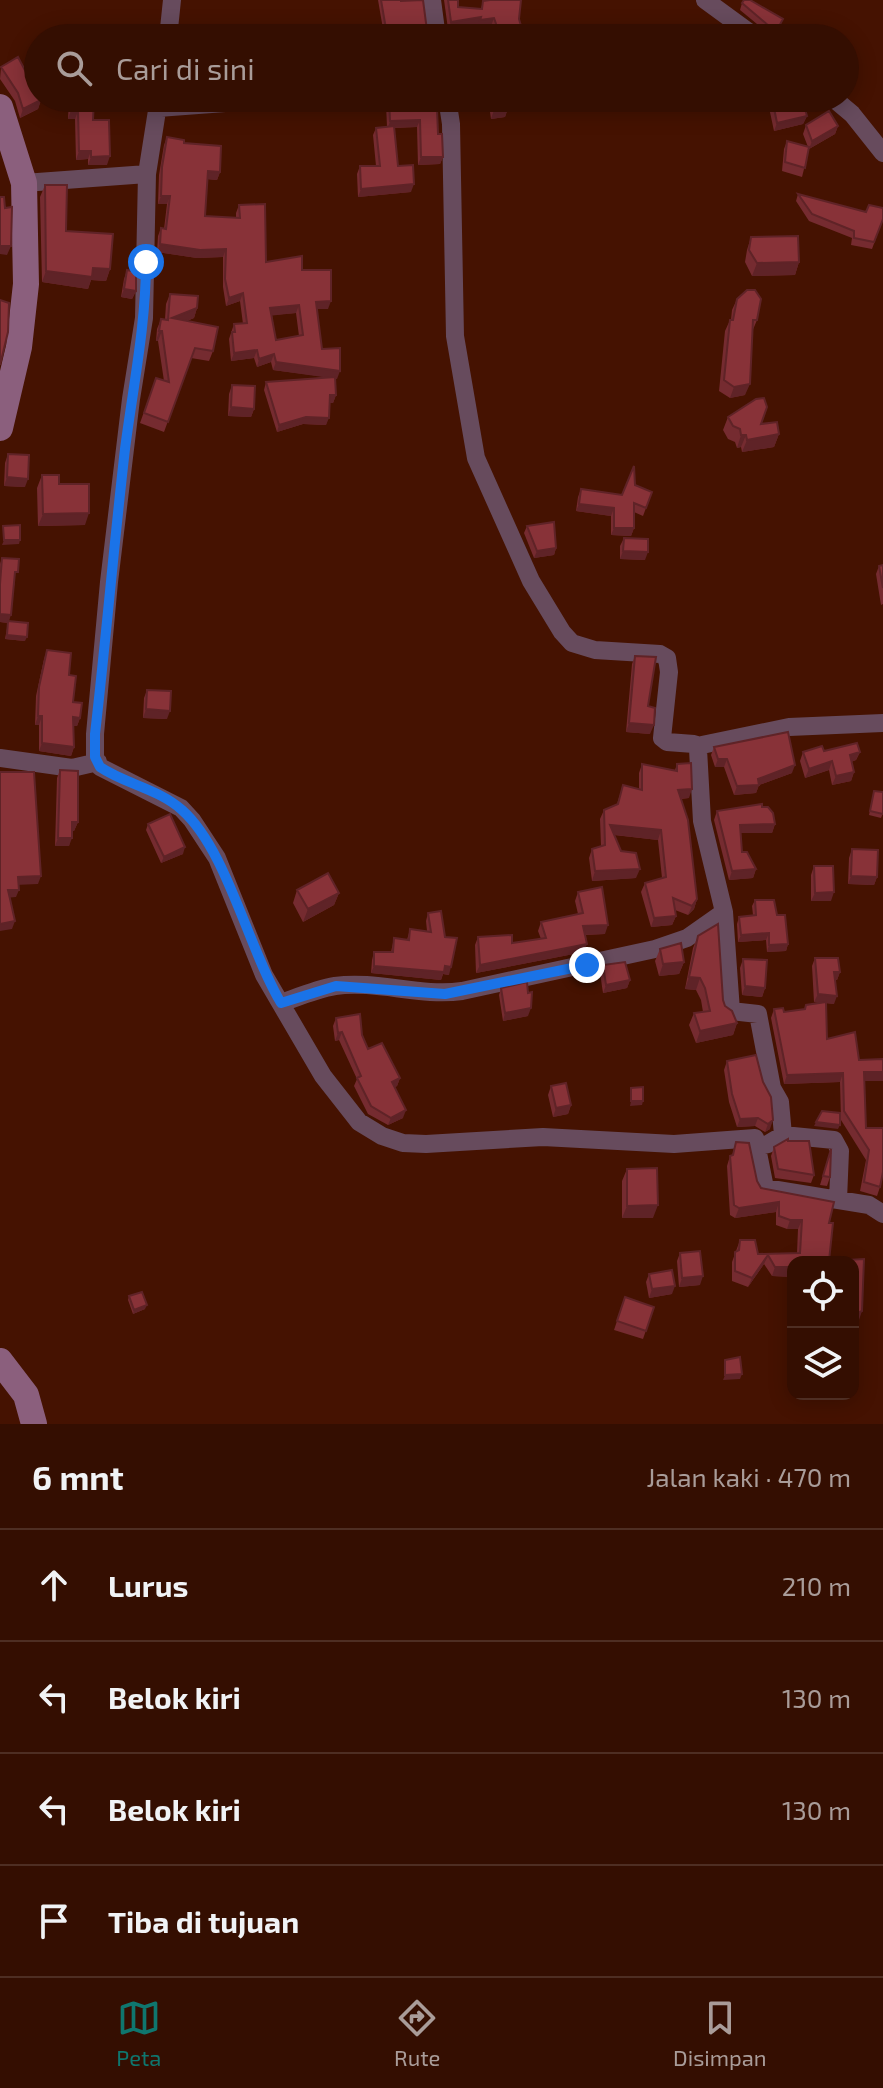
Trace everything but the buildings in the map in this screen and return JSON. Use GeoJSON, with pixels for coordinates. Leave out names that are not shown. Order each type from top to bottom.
{"type":"FeatureCollection","features":[{"type":"Feature","properties":{"kind":"street"},"geometry":{"type":"LineString","coordinates":[[169,24],[172,0]]}},
{"type":"Feature","properties":{"kind":"street"},"geometry":{"type":"LineString","coordinates":[[432,0],[435,24]]}},
{"type":"Feature","properties":{"kind":"street"},"geometry":{"type":"LineString","coordinates":[[705,0],[738,24]]}},
{"type":"Feature","properties":{"kind":"street"},"geometry":{"type":"LineString","coordinates":[[0,107],[24,183],[26,284],[19,347],[0,428]]}},
{"type":"Feature","properties":{"kind":"street"},"geometry":{"type":"LineString","coordinates":[[157,112],[147,174],[144,318],[109,582],[95,734],[95,757],[98,762],[110,774],[142,786],[181,808],[192,820],[217,858],[264,975],[340,1101],[359,1122],[382,1136],[403,1143],[426,1144],[543,1137],[674,1144],[755,1138],[765,1188],[869,1205],[883,1214]]}},
{"type":"Feature","properties":{"kind":"street"},"geometry":{"type":"LineString","coordinates":[[449,112],[455,336],[476,458],[531,581],[562,632],[572,643],[583,648],[660,654],[667,658],[669,672],[662,738],[667,742],[697,746],[789,727],[883,723]]}},
{"type":"Feature","properties":{"kind":"street"},"geometry":{"type":"LineString","coordinates":[[850,112],[883,153]]}},
{"type":"Feature","properties":{"kind":"street"},"geometry":{"type":"LineString","coordinates":[[24,183],[147,174]]}},
{"type":"Feature","properties":{"kind":"street"},"geometry":{"type":"LineString","coordinates":[[697,746],[702,821],[724,912],[731,1011],[758,1014],[772,1088],[780,1102],[783,1135]]}},
{"type":"Feature","properties":{"kind":"street"},"geometry":{"type":"LineString","coordinates":[[0,758],[72,768],[98,762]]}},
{"type":"Feature","properties":{"kind":"street"},"geometry":{"type":"LineString","coordinates":[[281,1003],[336,986],[445,994],[476,989],[655,949],[687,938],[724,912]]}},
{"type":"Feature","properties":{"kind":"street"},"geometry":{"type":"LineString","coordinates":[[756,1147],[783,1135],[827,1138],[836,1142],[840,1156],[838,1200]]}},
{"type":"Feature","properties":{"kind":"street"},"geometry":{"type":"LineString","coordinates":[[0,1361],[26,1395],[34,1424]]}},
{"type":"Feature","properties":{"kind":"route"},"geometry":{"type":"LineString","coordinates":[[146,262],[144,318],[112,555],[95,734],[95,757],[100,767],[181,808],[192,820],[217,858],[264,975],[281,1003],[315,991],[353,985],[445,994],[587,965]]}}]}
